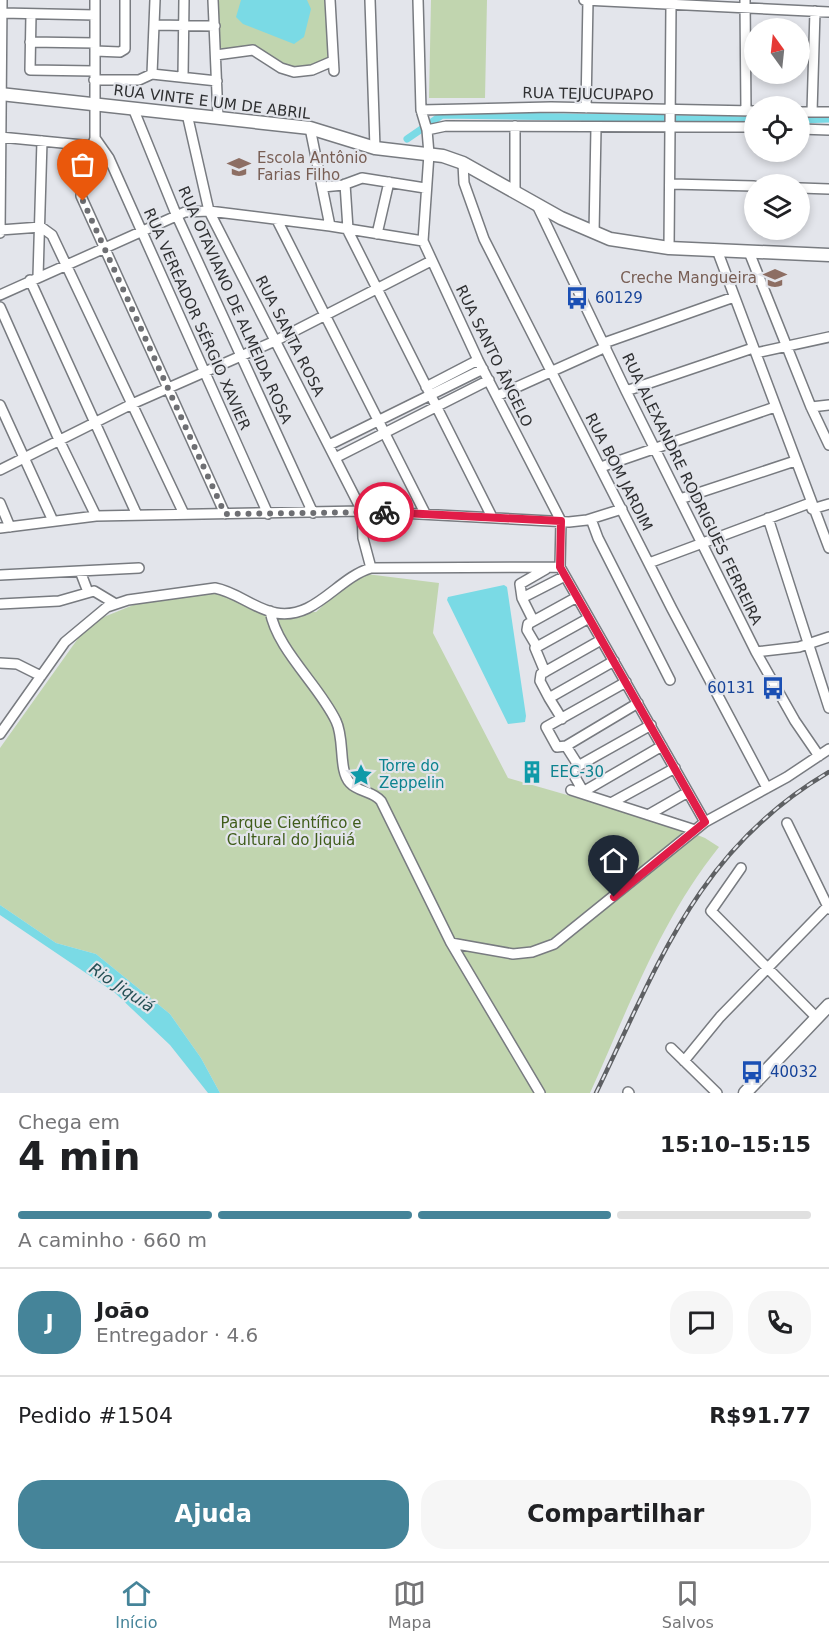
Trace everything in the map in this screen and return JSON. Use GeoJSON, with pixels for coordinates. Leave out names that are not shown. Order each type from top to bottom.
{"type":"FeatureCollection","features":[{"type":"Feature","properties":{"kind":"main road","name":"RUA VINTE E UM DE ABRIL"},"geometry":{"type":"LineString","coordinates":[[1,94],[310,128],[375,148],[429,154],[463,163],[561,218],[594,233],[635,244],[669,248],[829,255]]}},
{"type":"Feature","properties":{"kind":"main road"},"geometry":{"type":"LineString","coordinates":[[745,1093],[829,1005]]}},
{"type":"Feature","properties":{"kind":"street"},"geometry":{"type":"LineString","coordinates":[[2,0],[0,231],[41,227],[52,235],[184,514]]}},
{"type":"Feature","properties":{"kind":"street"},"geometry":{"type":"LineString","coordinates":[[94,0],[94,142],[80,185],[83,201],[225,514]]}},
{"type":"Feature","properties":{"kind":"street"},"geometry":{"type":"LineString","coordinates":[[30,42],[95,47],[120,52],[125,49],[125,0]]}},
{"type":"Feature","properties":{"kind":"street"},"geometry":{"type":"LineString","coordinates":[[152,75],[155,0]]}},
{"type":"Feature","properties":{"kind":"street"},"geometry":{"type":"LineString","coordinates":[[183,77],[184,0]]}},
{"type":"Feature","properties":{"kind":"street"},"geometry":{"type":"LineString","coordinates":[[213,0],[218,117]]}},
{"type":"Feature","properties":{"kind":"street"},"geometry":{"type":"LineString","coordinates":[[216,55],[253,50],[281,68],[294,72],[334,66],[330,0]]}},
{"type":"Feature","properties":{"kind":"street"},"geometry":{"type":"LineString","coordinates":[[370,0],[375,148]]}},
{"type":"Feature","properties":{"kind":"street","name":"RUA SANTO ÂNGELO"},"geometry":{"type":"LineString","coordinates":[[418,0],[429,154],[423,242],[480,364],[561,521],[560,567]]}},
{"type":"Feature","properties":{"kind":"street"},"geometry":{"type":"LineString","coordinates":[[586,108],[586,0],[671,5],[745,4],[829,12]]}},
{"type":"Feature","properties":{"kind":"street"},"geometry":{"type":"LineString","coordinates":[[745,4],[749,96]]}},
{"type":"Feature","properties":{"kind":"street"},"geometry":{"type":"LineString","coordinates":[[669,248],[671,5]]}},
{"type":"Feature","properties":{"kind":"street"},"geometry":{"type":"LineString","coordinates":[[815,11],[812,112],[829,112]]}},
{"type":"Feature","properties":{"kind":"street"},"geometry":{"type":"LineString","coordinates":[[2,13],[94,15]]}},
{"type":"Feature","properties":{"kind":"street"},"geometry":{"type":"LineString","coordinates":[[31,14],[30,70],[139,80],[152,75],[217,81]]}},
{"type":"Feature","properties":{"kind":"street"},"geometry":{"type":"LineString","coordinates":[[154,25],[215,26]]}},
{"type":"Feature","properties":{"kind":"street","name":"RUA OTAVIANO DE ALMEIDA ROSA"},"geometry":{"type":"LineString","coordinates":[[134,108],[176,214],[313,513]]}},
{"type":"Feature","properties":{"kind":"street","name":"RUA TEJUCUPAPO"},"geometry":{"type":"LineString","coordinates":[[425,121],[586,108],[744,111]]}},
{"type":"Feature","properties":{"kind":"street","name":"RUA SANTA ROSA"},"geometry":{"type":"LineString","coordinates":[[187,114],[209,211],[362,511],[363,538],[371,568]]}},
{"type":"Feature","properties":{"kind":"street"},"geometry":{"type":"LineString","coordinates":[[425,121],[446,126],[744,127]]}},
{"type":"Feature","properties":{"kind":"street"},"geometry":{"type":"LineString","coordinates":[[515,126],[515,191]]}},
{"type":"Feature","properties":{"kind":"street"},"geometry":{"type":"LineString","coordinates":[[310,128],[330,226]]}},
{"type":"Feature","properties":{"kind":"street"},"geometry":{"type":"LineString","coordinates":[[594,233],[596,128]]}},
{"type":"Feature","properties":{"kind":"street"},"geometry":{"type":"LineString","coordinates":[[810,129],[829,130]]}},
{"type":"Feature","properties":{"kind":"street"},"geometry":{"type":"LineString","coordinates":[[1,137],[94,142]]}},
{"type":"Feature","properties":{"kind":"street"},"geometry":{"type":"LineString","coordinates":[[42,141],[41,227],[34,279],[137,515]]}},
{"type":"Feature","properties":{"kind":"street","name":"RUA VEREADOR SÉRGIO XAVIER"},"geometry":{"type":"LineString","coordinates":[[94,142],[106,151],[268,514]]}},
{"type":"Feature","properties":{"kind":"street","name":"RUA BOM JARDIM"},"geometry":{"type":"LineString","coordinates":[[463,163],[464,183],[484,239],[767,788]]}},
{"type":"Feature","properties":{"kind":"street"},"geometry":{"type":"LineString","coordinates":[[323,187],[345,184],[362,178],[425,188]]}},
{"type":"Feature","properties":{"kind":"street"},"geometry":{"type":"LineString","coordinates":[[377,234],[388,182]]}},
{"type":"Feature","properties":{"kind":"street"},"geometry":{"type":"LineString","coordinates":[[345,184],[347,229],[492,517]]}},
{"type":"Feature","properties":{"kind":"street"},"geometry":{"type":"LineString","coordinates":[[671,184],[744,186]]}},
{"type":"Feature","properties":{"kind":"street"},"geometry":{"type":"LineString","coordinates":[[810,188],[829,189]]}},
{"type":"Feature","properties":{"kind":"street","name":"RUA ALEXANDRE RODRIGUES FERREIRA"},"geometry":{"type":"LineString","coordinates":[[536,203],[626,391],[756,652],[795,721],[819,756]]}},
{"type":"Feature","properties":{"kind":"street"},"geometry":{"type":"LineString","coordinates":[[0,295],[176,214],[209,211],[330,226],[423,242]]}},
{"type":"Feature","properties":{"kind":"street"},"geometry":{"type":"LineString","coordinates":[[549,230],[552,219],[561,218]]}},
{"type":"Feature","properties":{"kind":"street"},"geometry":{"type":"LineString","coordinates":[[277,220],[425,513]]}},
{"type":"Feature","properties":{"kind":"street"},"geometry":{"type":"LineString","coordinates":[[717,250],[811,506],[826,531],[829,548]]}},
{"type":"Feature","properties":{"kind":"street"},"geometry":{"type":"LineString","coordinates":[[749,252],[811,408],[829,445]]}},
{"type":"Feature","properties":{"kind":"street"},"geometry":{"type":"LineString","coordinates":[[0,470],[132,404],[275,341],[431,261]]}},
{"type":"Feature","properties":{"kind":"street"},"geometry":{"type":"LineString","coordinates":[[497,396],[605,345],[734,297]]}},
{"type":"Feature","properties":{"kind":"street"},"geometry":{"type":"LineString","coordinates":[[0,307],[60,442],[96,516]]}},
{"type":"Feature","properties":{"kind":"street"},"geometry":{"type":"LineString","coordinates":[[626,391],[754,351],[829,337]]}},
{"type":"Feature","properties":{"kind":"street"},"geometry":{"type":"LineString","coordinates":[[328,445],[379,420],[480,364]]}},
{"type":"Feature","properties":{"kind":"street"},"geometry":{"type":"LineString","coordinates":[[335,458],[489,380]]}},
{"type":"Feature","properties":{"kind":"street"},"geometry":{"type":"LineString","coordinates":[[0,405],[53,521]]}},
{"type":"Feature","properties":{"kind":"street"},"geometry":{"type":"LineString","coordinates":[[811,408],[829,405]]}},
{"type":"Feature","properties":{"kind":"street"},"geometry":{"type":"LineString","coordinates":[[602,467],[775,407]]}},
{"type":"Feature","properties":{"kind":"street"},"geometry":{"type":"LineString","coordinates":[[680,499],[795,461]]}},
{"type":"Feature","properties":{"kind":"street"},"geometry":{"type":"LineString","coordinates":[[0,503],[5,527],[96,516],[362,511],[561,521],[591,519],[622,509]]}},
{"type":"Feature","properties":{"kind":"street"},"geometry":{"type":"LineString","coordinates":[[649,563],[768,519],[811,506],[829,504]]}},
{"type":"Feature","properties":{"kind":"street"},"geometry":{"type":"LineString","coordinates":[[591,519],[602,548],[670,680]]}},
{"type":"Feature","properties":{"kind":"street"},"geometry":{"type":"LineString","coordinates":[[768,519],[829,708]]}},
{"type":"Feature","properties":{"kind":"street"},"geometry":{"type":"LineString","coordinates":[[533,620],[522,598],[521,582],[548,567]]}},
{"type":"Feature","properties":{"kind":"street"},"geometry":{"type":"LineString","coordinates":[[0,734],[65,642],[114,603],[208,588],[227,591],[270,611],[288,613],[311,607],[352,576],[371,568],[560,567],[705,822]]}},
{"type":"Feature","properties":{"kind":"street"},"geometry":{"type":"LineString","coordinates":[[0,575],[139,568]]}},
{"type":"Feature","properties":{"kind":"street"},"geometry":{"type":"LineString","coordinates":[[80,571],[88,592]]}},
{"type":"Feature","properties":{"kind":"street"},"geometry":{"type":"LineString","coordinates":[[522,598],[565,576]]}},
{"type":"Feature","properties":{"kind":"street"},"geometry":{"type":"LineString","coordinates":[[0,604],[59,601],[88,592],[97,592],[114,603]]}},
{"type":"Feature","properties":{"kind":"street"},"geometry":{"type":"LineString","coordinates":[[545,672],[526,628],[533,620],[577,597]]}},
{"type":"Feature","properties":{"kind":"street"},"geometry":{"type":"LineString","coordinates":[[270,611],[277,631],[336,720],[343,744],[345,772],[349,782],[381,801],[451,942],[540,1093]]}},
{"type":"Feature","properties":{"kind":"street"},"geometry":{"type":"LineString","coordinates":[[535,648],[589,618]]}},
{"type":"Feature","properties":{"kind":"street"},"geometry":{"type":"LineString","coordinates":[[756,652],[808,645],[829,636]]}},
{"type":"Feature","properties":{"kind":"street"},"geometry":{"type":"LineString","coordinates":[[561,719],[539,679],[545,672],[601,640]]}},
{"type":"Feature","properties":{"kind":"street"},"geometry":{"type":"LineString","coordinates":[[549,698],[614,661]]}},
{"type":"Feature","properties":{"kind":"street"},"geometry":{"type":"LineString","coordinates":[[0,663],[17,664],[41,676]]}},
{"type":"Feature","properties":{"kind":"street"},"geometry":{"type":"LineString","coordinates":[[626,682],[546,730],[556,747],[566,746],[638,703]]}},
{"type":"Feature","properties":{"kind":"street"},"geometry":{"type":"LineString","coordinates":[[651,725],[578,765],[571,774],[578,791],[695,830]]}},
{"type":"Feature","properties":{"kind":"street"},"geometry":{"type":"LineString","coordinates":[[566,746],[578,765]]}},
{"type":"Feature","properties":{"kind":"street"},"geometry":{"type":"LineString","coordinates":[[578,791],[662,746]]}},
{"type":"Feature","properties":{"kind":"street"},"geometry":{"type":"LineString","coordinates":[[451,942],[513,954],[532,952],[554,944],[705,822],[767,788],[829,749]]}},
{"type":"Feature","properties":{"kind":"street"},"geometry":{"type":"LineString","coordinates":[[611,803],[675,768]]}},
{"type":"Feature","properties":{"kind":"street"},"geometry":{"type":"LineString","coordinates":[[648,815],[688,792]]}},
{"type":"Feature","properties":{"kind":"street"},"geometry":{"type":"LineString","coordinates":[[684,1061],[720,1017],[828,907],[787,823]]}},
{"type":"Feature","properties":{"kind":"street"},"geometry":{"type":"LineString","coordinates":[[741,868],[711,911],[817,1018]]}},
{"type":"Feature","properties":{"kind":"street"},"geometry":{"type":"LineString","coordinates":[[671,1048],[717,1093]]}},
{"type":"Feature","properties":{"kind":"green space"},"geometry":{"type":"Polygon","coordinates":[[[216,0],[328,0],[329,56],[317,64],[299,69],[259,52],[220,49],[216,0]]]}},
{"type":"Feature","properties":{"kind":"green space"},"geometry":{"type":"Polygon","coordinates":[[[431,0],[487,0],[485,98],[429,98],[431,0]]]}},
{"type":"Feature","properties":{"kind":"green space","name":"Parque Científico e Cultural do Jiquiá"},"geometry":{"type":"Polygon","coordinates":[[[358,573],[439,583],[433,633],[508,778],[675,826],[705,838],[719,847],[698,875],[663,934],[632,997],[590,1093],[220,1093],[201,1058],[170,1014],[96,954],[56,943],[0,905],[0,748],[89,623],[153,597],[223,588],[276,612],[316,612],[358,573]]]}},
{"type":"Feature","properties":{"kind":"water"},"geometry":{"type":"Polygon","coordinates":[[[241,0],[307,0],[311,9],[304,37],[294,44],[243,24],[236,17],[241,0]]]}},
{"type":"Feature","properties":{"kind":"water"},"geometry":{"type":"Polygon","coordinates":[[[504,585],[507,587],[526,716],[525,722],[508,724],[447,600],[448,597],[504,585]]]}},
{"type":"Feature","properties":{"kind":"water","name":"Rio Jiquiá"},"geometry":{"type":"Polygon","coordinates":[[[0,905],[56,943],[96,954],[170,1014],[201,1058],[220,1093],[208,1093],[170,1045],[114,992],[0,915],[0,905]]]}},
{"type":"Feature","properties":{"kind":"waterway"},"geometry":{"type":"LineString","coordinates":[[407,139],[442,115],[744,120]]}},
{"type":"Feature","properties":{"kind":"waterway"},"geometry":{"type":"LineString","coordinates":[[810,120],[829,119]]}},
{"type":"Feature","properties":{"kind":"railway"},"geometry":{"type":"LineString","coordinates":[[596,1093],[663,955],[687,913],[714,873],[746,836],[784,803],[829,772]]}},
{"type":"Feature","properties":{"kind":"way so far"},"geometry":{"type":"LineString","coordinates":[[83,201],[225,514],[384,512]]}},
{"type":"Feature","properties":{"kind":"place","name":"Escola Antônio Farias Filho"},"geometry":{"type":"Point","coordinates":[239,167]}},
{"type":"Feature","properties":{"kind":"place","name":"Creche Mangueira"},"geometry":{"type":"Point","coordinates":[775,278]}},
{"type":"Feature","properties":{"kind":"place","name":"60129"},"geometry":{"type":"Point","coordinates":[577,298]}},
{"type":"Feature","properties":{"kind":"place","name":"60131"},"geometry":{"type":"Point","coordinates":[773,688]}},
{"type":"Feature","properties":{"kind":"place","name":"EEC-30"},"geometry":{"type":"Point","coordinates":[532,772]}},
{"type":"Feature","properties":{"kind":"place","name":"Torre do Zeppelin"},"geometry":{"type":"Point","coordinates":[361,775]}},
{"type":"Feature","properties":{"kind":"place","name":"40032"},"geometry":{"type":"Point","coordinates":[752,1072]}},
{"type":"Feature","properties":{"kind":"route"},"geometry":{"type":"LineString","coordinates":[[384,512],[561,521],[560,567],[705,822],[614,897]]}}]}
